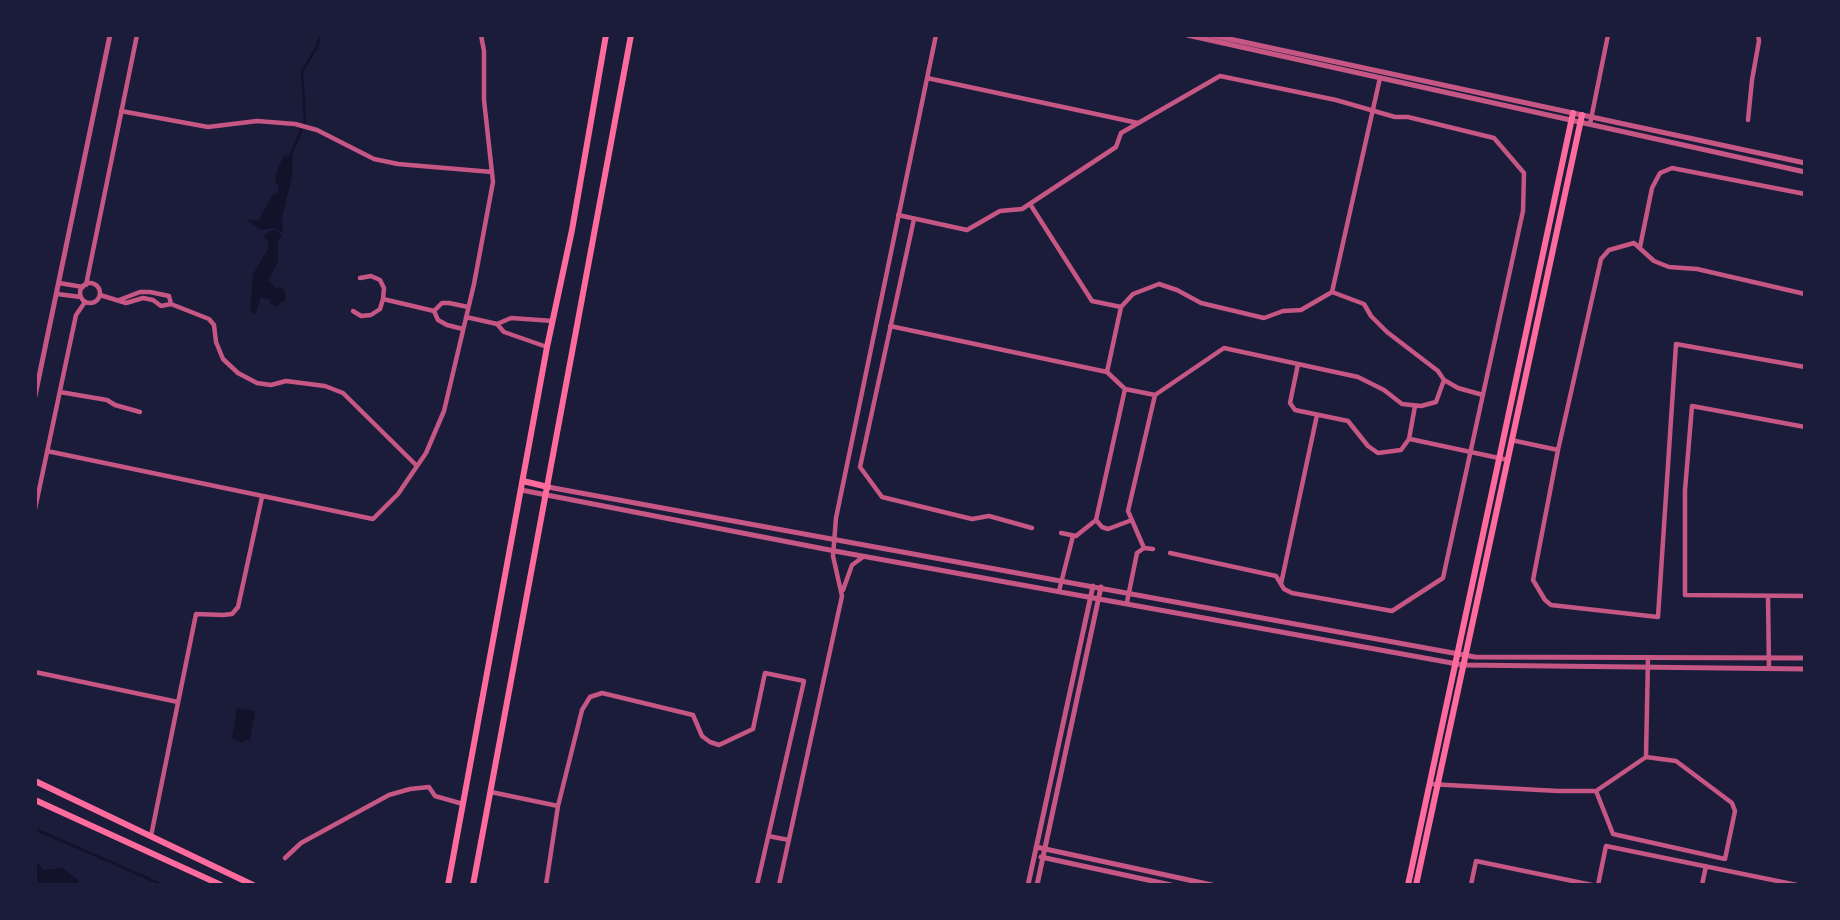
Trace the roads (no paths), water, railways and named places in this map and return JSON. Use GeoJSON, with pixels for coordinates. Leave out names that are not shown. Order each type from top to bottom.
{"type":"FeatureCollection","features":[{"type":"Feature","properties":{"kind":"main road"},"geometry":{"type":"LineString","coordinates":[[449,885],[606,35]]}},
{"type":"Feature","properties":{"kind":"main road"},"geometry":{"type":"LineString","coordinates":[[473,885],[631,35]]}},
{"type":"Feature","properties":{"kind":"main road"},"geometry":{"type":"LineString","coordinates":[[1416,885],[1464,665],[1461,654],[1499,458],[1572,117]]}},
{"type":"Feature","properties":{"kind":"main road"},"geometry":{"type":"LineString","coordinates":[[1408,885],[1455,664],[1461,654],[1508,460],[1581,118]]}},
{"type":"Feature","properties":{"kind":"main road"},"geometry":{"type":"LineString","coordinates":[[523,481],[547,491]]}},
{"type":"Feature","properties":{"kind":"main road"},"geometry":{"type":"LineString","coordinates":[[35,781],[253,885]]}},
{"type":"Feature","properties":{"kind":"main road"},"geometry":{"type":"LineString","coordinates":[[35,800],[221,885]]}},
{"type":"Feature","properties":{"kind":"street"},"geometry":{"type":"LineString","coordinates":[[35,396],[110,35]]}},
{"type":"Feature","properties":{"kind":"street"},"geometry":{"type":"LineString","coordinates":[[35,509],[76,314],[83,300],[137,35]]}},
{"type":"Feature","properties":{"kind":"street"},"geometry":{"type":"LineString","coordinates":[[47,451],[373,519],[398,494],[426,453],[444,411],[486,230],[492,172],[484,100],[484,51],[481,35]]}},
{"type":"Feature","properties":{"kind":"street"},"geometry":{"type":"LineString","coordinates":[[842,590],[833,539],[936,35]]}},
{"type":"Feature","properties":{"kind":"street"},"geometry":{"type":"LineString","coordinates":[[1186,35],[1380,78],[1581,118],[1805,172]]}},
{"type":"Feature","properties":{"kind":"street"},"geometry":{"type":"LineString","coordinates":[[1211,35],[1572,117]]}},
{"type":"Feature","properties":{"kind":"street"},"geometry":{"type":"LineString","coordinates":[[1590,121],[1608,35]]}},
{"type":"Feature","properties":{"kind":"street"},"geometry":{"type":"LineString","coordinates":[[1748,120],[1758,35]]}},
{"type":"Feature","properties":{"kind":"street"},"geometry":{"type":"LineString","coordinates":[[898,215],[967,230],[1000,211],[1022,209],[1116,147],[1121,133],[1220,76],[1336,100],[1372,111],[1494,138],[1524,173],[1523,211],[1443,578],[1392,611],[1292,593],[1284,589],[1276,576],[1170,553]]}},
{"type":"Feature","properties":{"kind":"street"},"geometry":{"type":"LineString","coordinates":[[927,78],[1139,123]]}},
{"type":"Feature","properties":{"kind":"street"},"geometry":{"type":"LineString","coordinates":[[1107,372],[1121,307],[1133,294],[1159,284],[1201,303],[1264,318],[1283,311],[1301,310],[1332,292],[1380,78]]}},
{"type":"Feature","properties":{"kind":"street"},"geometry":{"type":"LineString","coordinates":[[121,111],[208,127],[257,121],[303,126],[374,159],[398,164],[492,172]]}},
{"type":"Feature","properties":{"kind":"street"},"geometry":{"type":"LineString","coordinates":[[1590,121],[1805,163]]}},
{"type":"Feature","properties":{"kind":"street"},"geometry":{"type":"LineString","coordinates":[[1640,247],[1653,188],[1660,173],[1672,168],[1805,194]]}},
{"type":"Feature","properties":{"kind":"street"},"geometry":{"type":"LineString","coordinates":[[1030,204],[1092,301],[1121,307]]}},
{"type":"Feature","properties":{"kind":"street"},"geometry":{"type":"LineString","coordinates":[[914,219],[860,467],[882,497],[972,519],[989,516],[1032,528]]}},
{"type":"Feature","properties":{"kind":"street"},"geometry":{"type":"LineString","coordinates":[[1805,294],[1697,269],[1669,267],[1654,261],[1634,243],[1609,250],[1601,259],[1558,450],[1533,580],[1538,593],[1551,605],[1658,617],[1676,344],[1805,368]]}},
{"type":"Feature","properties":{"kind":"street"},"geometry":{"type":"LineString","coordinates":[[353,311],[361,316],[371,315],[380,309],[383,299],[384,288],[380,280],[371,276],[359,278]]}},
{"type":"Feature","properties":{"kind":"street"},"geometry":{"type":"LineString","coordinates":[[59,283],[95,285],[100,295],[126,303],[143,298],[167,306],[171,304],[209,319],[214,325],[216,342],[223,359],[239,373],[257,383],[271,385],[286,381],[325,386],[343,393],[417,466]]}},
{"type":"Feature","properties":{"kind":"street"},"geometry":{"type":"LineString","coordinates":[[118,300],[140,292],[169,296],[171,304]]}},
{"type":"Feature","properties":{"kind":"street"},"geometry":{"type":"LineString","coordinates":[[1332,292],[1364,304],[1371,316],[1387,332],[1438,371],[1444,380],[1458,388],[1483,395]]}},
{"type":"Feature","properties":{"kind":"street"},"geometry":{"type":"LineString","coordinates":[[57,294],[93,303],[100,295]]}},
{"type":"Feature","properties":{"kind":"street"},"geometry":{"type":"LineString","coordinates":[[158,303],[161,294]]}},
{"type":"Feature","properties":{"kind":"street"},"geometry":{"type":"LineString","coordinates":[[383,299],[434,311]]}},
{"type":"Feature","properties":{"kind":"street"},"geometry":{"type":"LineString","coordinates":[[434,311],[442,303],[468,307]]}},
{"type":"Feature","properties":{"kind":"street"},"geometry":{"type":"LineString","coordinates":[[434,311],[438,320],[446,325],[463,329]]}},
{"type":"Feature","properties":{"kind":"street"},"geometry":{"type":"LineString","coordinates":[[466,317],[497,324],[504,332],[547,348]]}},
{"type":"Feature","properties":{"kind":"street"},"geometry":{"type":"LineString","coordinates":[[497,324],[510,318],[553,321]]}},
{"type":"Feature","properties":{"kind":"street"},"geometry":{"type":"LineString","coordinates":[[890,326],[1107,372],[1125,389],[1155,395]]}},
{"type":"Feature","properties":{"kind":"street"},"geometry":{"type":"LineString","coordinates":[[1144,548],[1128,511],[1155,395],[1224,348],[1358,377],[1384,390],[1402,404],[1415,406],[1436,402],[1444,380]]}},
{"type":"Feature","properties":{"kind":"street"},"geometry":{"type":"LineString","coordinates":[[1298,364],[1290,403],[1295,410],[1348,421],[1368,446],[1378,453],[1401,450],[1409,439],[1415,406]]}},
{"type":"Feature","properties":{"kind":"street"},"geometry":{"type":"LineString","coordinates":[[1060,533],[1076,536],[1096,520],[1125,389]]}},
{"type":"Feature","properties":{"kind":"street"},"geometry":{"type":"LineString","coordinates":[[60,392],[107,400],[140,412]]}},
{"type":"Feature","properties":{"kind":"street"},"geometry":{"type":"LineString","coordinates":[[1805,427],[1692,406],[1685,491],[1685,595],[1805,596]]}},
{"type":"Feature","properties":{"kind":"street"},"geometry":{"type":"LineString","coordinates":[[1281,584],[1317,415]]}},
{"type":"Feature","properties":{"kind":"street"},"geometry":{"type":"LineString","coordinates":[[1409,439],[1508,460]]}},
{"type":"Feature","properties":{"kind":"street"},"geometry":{"type":"LineString","coordinates":[[1503,439],[1558,450]]}},
{"type":"Feature","properties":{"kind":"street"},"geometry":{"type":"LineString","coordinates":[[521,490],[547,491],[833,539],[1461,654],[1805,658]]}},
{"type":"Feature","properties":{"kind":"street"},"geometry":{"type":"LineString","coordinates":[[547,491],[833,550],[1455,664],[1805,669]]}},
{"type":"Feature","properties":{"kind":"street"},"geometry":{"type":"LineString","coordinates":[[151,836],[196,614],[232,614],[238,607],[262,497]]}},
{"type":"Feature","properties":{"kind":"street"},"geometry":{"type":"LineString","coordinates":[[1096,520],[1102,527],[1108,528],[1132,520]]}},
{"type":"Feature","properties":{"kind":"street"},"geometry":{"type":"LineString","coordinates":[[1059,591],[1073,536]]}},
{"type":"Feature","properties":{"kind":"street"},"geometry":{"type":"LineString","coordinates":[[1127,603],[1137,553],[1144,548],[1153,550]]}},
{"type":"Feature","properties":{"kind":"street"},"geometry":{"type":"LineString","coordinates":[[779,885],[842,590],[852,565],[865,556]]}},
{"type":"Feature","properties":{"kind":"street"},"geometry":{"type":"LineString","coordinates":[[1028,885],[1093,586]]}},
{"type":"Feature","properties":{"kind":"street"},"geometry":{"type":"LineString","coordinates":[[1037,885],[1101,587]]}},
{"type":"Feature","properties":{"kind":"street"},"geometry":{"type":"LineString","coordinates":[[1768,596],[1769,668]]}},
{"type":"Feature","properties":{"kind":"street"},"geometry":{"type":"LineString","coordinates":[[1646,757],[1648,656]]}},
{"type":"Feature","properties":{"kind":"street"},"geometry":{"type":"LineString","coordinates":[[35,672],[178,702]]}},
{"type":"Feature","properties":{"kind":"street"},"geometry":{"type":"LineString","coordinates":[[546,885],[558,806],[582,710],[590,697],[601,693],[693,715],[702,736],[719,745],[754,729],[765,673],[804,681],[757,885]]}},
{"type":"Feature","properties":{"kind":"street"},"geometry":{"type":"LineString","coordinates":[[1429,784],[1596,791],[1646,757],[1676,761],[1732,803],[1735,811],[1725,859],[1613,834],[1596,791]]}},
{"type":"Feature","properties":{"kind":"street"},"geometry":{"type":"LineString","coordinates":[[285,858],[301,843],[389,795],[429,787],[435,796],[463,804]]}},
{"type":"Feature","properties":{"kind":"street"},"geometry":{"type":"LineString","coordinates":[[491,792],[558,806]]}},
{"type":"Feature","properties":{"kind":"street"},"geometry":{"type":"LineString","coordinates":[[768,836],[789,840]]}},
{"type":"Feature","properties":{"kind":"street"},"geometry":{"type":"LineString","coordinates":[[1598,885],[1606,846],[1797,885]]}},
{"type":"Feature","properties":{"kind":"street"},"geometry":{"type":"LineString","coordinates":[[1037,847],[1212,885]]}},
{"type":"Feature","properties":{"kind":"street"},"geometry":{"type":"LineString","coordinates":[[1035,856],[1171,885]]}},
{"type":"Feature","properties":{"kind":"street"},"geometry":{"type":"LineString","coordinates":[[1471,885],[1476,861],[1592,885]]}},
{"type":"Feature","properties":{"kind":"street"},"geometry":{"type":"LineString","coordinates":[[1702,885],[1706,866]]}},
{"type":"Feature","properties":{"kind":"waterway"},"geometry":{"type":"LineString","coordinates":[[290,157],[305,121],[302,72],[318,45],[319,35]]}},
{"type":"Feature","properties":{"kind":"waterway"},"geometry":{"type":"LineString","coordinates":[[35,829],[163,885]]}}]}
